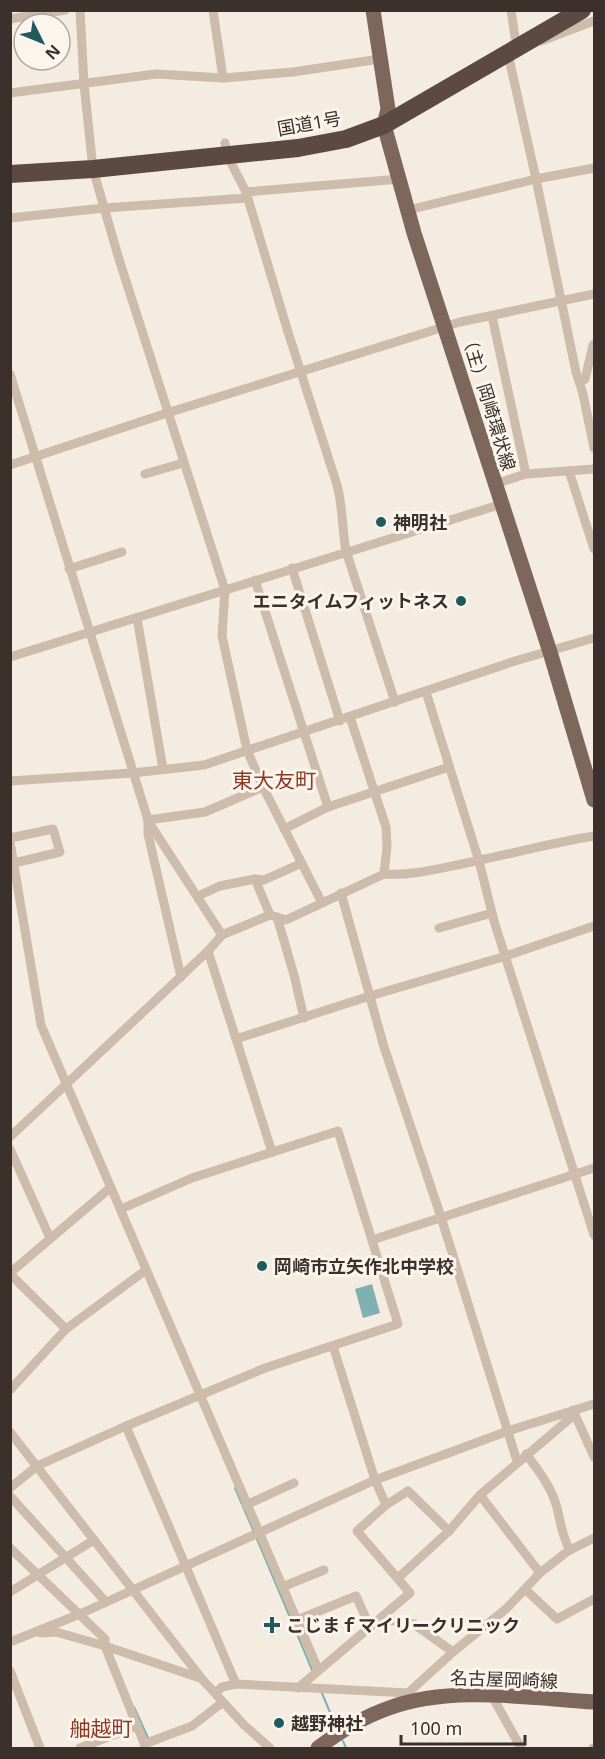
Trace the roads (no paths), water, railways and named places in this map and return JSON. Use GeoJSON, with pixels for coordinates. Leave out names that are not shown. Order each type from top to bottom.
{"type":"FeatureCollection","features":[{"type":"Feature","properties":{"kind":"highway","name":"国道1号"},"geometry":{"type":"LineString","coordinates":[[518,44],[562,10]]}},
{"type":"Feature","properties":{"kind":"highway","name":"国道1号"},"geometry":{"type":"LineString","coordinates":[[10,174],[226,149],[298,148],[346,139],[582,10]]}},
{"type":"Feature","properties":{"kind":"highway","name":"国道1号"},"geometry":{"type":"LineString","coordinates":[[10,163],[92,164]]}},
{"type":"Feature","properties":{"kind":"main road","name":"（主）岡崎環状線"},"geometry":{"type":"LineString","coordinates":[[375,10],[386,117],[408,210],[550,652],[594,800]]}},
{"type":"Feature","properties":{"kind":"main road","name":"名古屋岡崎線"},"geometry":{"type":"LineString","coordinates":[[318,1749],[339,1732],[412,1697],[492,1696],[594,1702]]}},
{"type":"Feature","properties":{"kind":"street"},"geometry":{"type":"LineString","coordinates":[[10,19],[65,10]]}},
{"type":"Feature","properties":{"kind":"street"},"geometry":{"type":"LineString","coordinates":[[80,10],[92,164],[117,256],[225,590],[222,636],[247,750],[263,787],[322,903]]}},
{"type":"Feature","properties":{"kind":"street"},"geometry":{"type":"LineString","coordinates":[[213,10],[223,78]]}},
{"type":"Feature","properties":{"kind":"street"},"geometry":{"type":"LineString","coordinates":[[366,10],[377,32]]}},
{"type":"Feature","properties":{"kind":"street"},"geometry":{"type":"LineString","coordinates":[[511,10],[518,44],[536,179],[594,448]]}},
{"type":"Feature","properties":{"kind":"street"},"geometry":{"type":"LineString","coordinates":[[518,44],[543,41],[594,21]]}},
{"type":"Feature","properties":{"kind":"street"},"geometry":{"type":"LineString","coordinates":[[10,93],[156,74],[223,78],[293,72],[380,59]]}},
{"type":"Feature","properties":{"kind":"street"},"geometry":{"type":"LineString","coordinates":[[226,149],[247,195],[340,496],[346,551],[395,702]]}},
{"type":"Feature","properties":{"kind":"street"},"geometry":{"type":"LineString","coordinates":[[408,210],[536,179],[594,168]]}},
{"type":"Feature","properties":{"kind":"street"},"geometry":{"type":"LineString","coordinates":[[10,218],[400,179]]}},
{"type":"Feature","properties":{"kind":"street"},"geometry":{"type":"LineString","coordinates":[[10,465],[167,412],[445,326],[594,294]]}},
{"type":"Feature","properties":{"kind":"street"},"geometry":{"type":"LineString","coordinates":[[492,316],[526,474]]}},
{"type":"Feature","properties":{"kind":"street"},"geometry":{"type":"LineString","coordinates":[[580,383],[585,379],[592,345],[594,345]]}},
{"type":"Feature","properties":{"kind":"street"},"geometry":{"type":"LineString","coordinates":[[10,374],[147,820],[148,834],[180,977]]}},
{"type":"Feature","properties":{"kind":"street"},"geometry":{"type":"LineString","coordinates":[[145,474],[183,463]]}},
{"type":"Feature","properties":{"kind":"street"},"geometry":{"type":"LineString","coordinates":[[495,484],[526,474],[594,469]]}},
{"type":"Feature","properties":{"kind":"street"},"geometry":{"type":"LineString","coordinates":[[569,471],[594,549]]}},
{"type":"Feature","properties":{"kind":"street"},"geometry":{"type":"LineString","coordinates":[[10,657],[502,504]]}},
{"type":"Feature","properties":{"kind":"street"},"geometry":{"type":"LineString","coordinates":[[69,569],[122,552]]}},
{"type":"Feature","properties":{"kind":"street"},"geometry":{"type":"LineString","coordinates":[[292,568],[340,721]]}},
{"type":"Feature","properties":{"kind":"street"},"geometry":{"type":"LineString","coordinates":[[255,580],[328,807]]}},
{"type":"Feature","properties":{"kind":"street"},"geometry":{"type":"LineString","coordinates":[[136,618],[163,770]]}},
{"type":"Feature","properties":{"kind":"street"},"geometry":{"type":"LineString","coordinates":[[10,781],[204,765],[515,661],[594,638]]}},
{"type":"Feature","properties":{"kind":"street"},"geometry":{"type":"LineString","coordinates":[[426,692],[479,861],[492,912],[593,1223],[594,1235]]}},
{"type":"Feature","properties":{"kind":"street"},"geometry":{"type":"LineString","coordinates":[[350,717],[386,827],[387,847],[384,874]]}},
{"type":"Feature","properties":{"kind":"street"},"geometry":{"type":"LineString","coordinates":[[284,829],[328,807],[449,767]]}},
{"type":"Feature","properties":{"kind":"street"},"geometry":{"type":"LineString","coordinates":[[147,820],[205,812],[263,787]]}},
{"type":"Feature","properties":{"kind":"street"},"geometry":{"type":"LineString","coordinates":[[147,820],[222,935]]}},
{"type":"Feature","properties":{"kind":"street"},"geometry":{"type":"LineString","coordinates":[[14,863],[60,852],[53,830],[10,840],[41,1025],[258,1534],[297,1620],[322,1689]]}},
{"type":"Feature","properties":{"kind":"street"},"geometry":{"type":"LineString","coordinates":[[10,1137],[208,951],[222,935],[274,916],[286,920],[384,874],[427,872],[552,843],[594,836]]}},
{"type":"Feature","properties":{"kind":"street"},"geometry":{"type":"LineString","coordinates":[[198,896],[220,886],[255,879],[264,880],[302,863]]}},
{"type":"Feature","properties":{"kind":"street"},"geometry":{"type":"LineString","coordinates":[[255,879],[274,916],[294,975],[304,1018]]}},
{"type":"Feature","properties":{"kind":"street"},"geometry":{"type":"LineString","coordinates":[[341,893],[384,1047],[441,1217],[517,1461]]}},
{"type":"Feature","properties":{"kind":"street"},"geometry":{"type":"LineString","coordinates":[[439,928],[492,912]]}},
{"type":"Feature","properties":{"kind":"street"},"geometry":{"type":"LineString","coordinates":[[236,1039],[506,956],[594,926]]}},
{"type":"Feature","properties":{"kind":"street"},"geometry":{"type":"LineString","coordinates":[[208,951],[272,1152]]}},
{"type":"Feature","properties":{"kind":"street"},"geometry":{"type":"LineString","coordinates":[[10,1488],[37,1466],[126,1426],[265,1368],[398,1324],[338,1131],[192,1178],[121,1209]]}},
{"type":"Feature","properties":{"kind":"street"},"geometry":{"type":"LineString","coordinates":[[10,1149],[50,1238]]}},
{"type":"Feature","properties":{"kind":"street"},"geometry":{"type":"LineString","coordinates":[[372,1240],[594,1168]]}},
{"type":"Feature","properties":{"kind":"street"},"geometry":{"type":"LineString","coordinates":[[66,1329],[10,1273],[111,1188]]}},
{"type":"Feature","properties":{"kind":"street"},"geometry":{"type":"LineString","coordinates":[[10,1390],[66,1329],[146,1270]]}},
{"type":"Feature","properties":{"kind":"street"},"geometry":{"type":"LineString","coordinates":[[333,1346],[375,1480],[386,1505]]}},
{"type":"Feature","properties":{"kind":"street"},"geometry":{"type":"LineString","coordinates":[[14,1640],[80,1614],[375,1480],[508,1431],[594,1404]]}},
{"type":"Feature","properties":{"kind":"street"},"geometry":{"type":"LineString","coordinates":[[398,1578],[449,1531],[480,1495],[573,1412]]}},
{"type":"Feature","properties":{"kind":"street"},"geometry":{"type":"LineString","coordinates":[[573,1412],[594,1457]]}},
{"type":"Feature","properties":{"kind":"street"},"geometry":{"type":"LineString","coordinates":[[126,1426],[236,1684]]}},
{"type":"Feature","properties":{"kind":"street"},"geometry":{"type":"LineString","coordinates":[[10,1432],[202,1679],[244,1725],[270,1749]]}},
{"type":"Feature","properties":{"kind":"street"},"geometry":{"type":"LineString","coordinates":[[526,1454],[544,1477],[557,1508],[559,1521],[570,1550]]}},
{"type":"Feature","properties":{"kind":"street"},"geometry":{"type":"LineString","coordinates":[[246,1505],[294,1484]]}},
{"type":"Feature","properties":{"kind":"street"},"geometry":{"type":"LineString","coordinates":[[298,1688],[410,1593],[357,1531],[386,1505],[408,1491],[449,1531]]}},
{"type":"Feature","properties":{"kind":"street"},"geometry":{"type":"LineString","coordinates":[[480,1495],[540,1573]]}},
{"type":"Feature","properties":{"kind":"street"},"geometry":{"type":"LineString","coordinates":[[10,1496],[106,1602]]}},
{"type":"Feature","properties":{"kind":"street"},"geometry":{"type":"LineString","coordinates":[[215,1693],[222,1687],[236,1684],[412,1697],[453,1652],[507,1608],[540,1573],[570,1550],[594,1538]]}},
{"type":"Feature","properties":{"kind":"street"},"geometry":{"type":"LineString","coordinates":[[10,1592],[94,1540]]}},
{"type":"Feature","properties":{"kind":"street"},"geometry":{"type":"LineString","coordinates":[[10,1548],[105,1639],[105,1646],[145,1746],[192,1726],[223,1702]]}},
{"type":"Feature","properties":{"kind":"street"},"geometry":{"type":"LineString","coordinates":[[282,1587],[324,1570]]}},
{"type":"Feature","properties":{"kind":"street"},"geometry":{"type":"LineString","coordinates":[[526,1590],[557,1619],[593,1604]]}},
{"type":"Feature","properties":{"kind":"street"},"geometry":{"type":"LineString","coordinates":[[297,1620],[356,1596],[370,1628]]}},
{"type":"Feature","properties":{"kind":"street"},"geometry":{"type":"LineString","coordinates":[[381,1619],[414,1624],[453,1652]]}},
{"type":"Feature","properties":{"kind":"street"},"geometry":{"type":"LineString","coordinates":[[14,1640],[43,1632],[56,1632],[202,1679]]}},
{"type":"Feature","properties":{"kind":"street"},"geometry":{"type":"LineString","coordinates":[[10,1671],[40,1749]]}},
{"type":"Feature","properties":{"kind":"street"},"geometry":{"type":"LineString","coordinates":[[492,1696],[521,1749]]}},
{"type":"Feature","properties":{"kind":"street"},"geometry":{"type":"LineString","coordinates":[[80,1749],[136,1726]]}},
{"type":"Feature","properties":{"kind":"water"},"geometry":{"type":"Polygon","coordinates":[[[372,1284],[380,1313],[363,1318],[355,1289],[372,1284]]]}},
{"type":"Feature","properties":{"kind":"waterway"},"geometry":{"type":"LineString","coordinates":[[235,1488],[254,1532]]}},
{"type":"Feature","properties":{"kind":"waterway"},"geometry":{"type":"LineString","coordinates":[[257,1539],[313,1672]]}},
{"type":"Feature","properties":{"kind":"waterway"},"geometry":{"type":"LineString","coordinates":[[321,1691],[335,1724]]}},
{"type":"Feature","properties":{"kind":"waterway"},"geometry":{"type":"LineString","coordinates":[[134,1707],[149,1740]]}},
{"type":"Feature","properties":{"kind":"waterway"},"geometry":{"type":"LineString","coordinates":[[343,1741],[346,1748]]}},
{"type":"Feature","properties":{"kind":"place","name":"神明社"},"geometry":{"type":"Point","coordinates":[381,522]}},
{"type":"Feature","properties":{"kind":"place","name":"エニタイムフィットネス"},"geometry":{"type":"Point","coordinates":[461,601]}},
{"type":"Feature","properties":{"kind":"place","name":"岡崎市立矢作北中学校"},"geometry":{"type":"Point","coordinates":[262,1266]}},
{"type":"Feature","properties":{"kind":"place","name":"こじまｆマイリークリニック"},"geometry":{"type":"Point","coordinates":[272,1625]}},
{"type":"Feature","properties":{"kind":"place","name":"越野神社"},"geometry":{"type":"Point","coordinates":[279,1723]}},
{"type":"Feature","properties":{"kind":"district","name":"東大友町"},"geometry":{"type":"Point","coordinates":[274,780]}},
{"type":"Feature","properties":{"kind":"district","name":"舳越町"},"geometry":{"type":"Point","coordinates":[101,1728]}}]}
